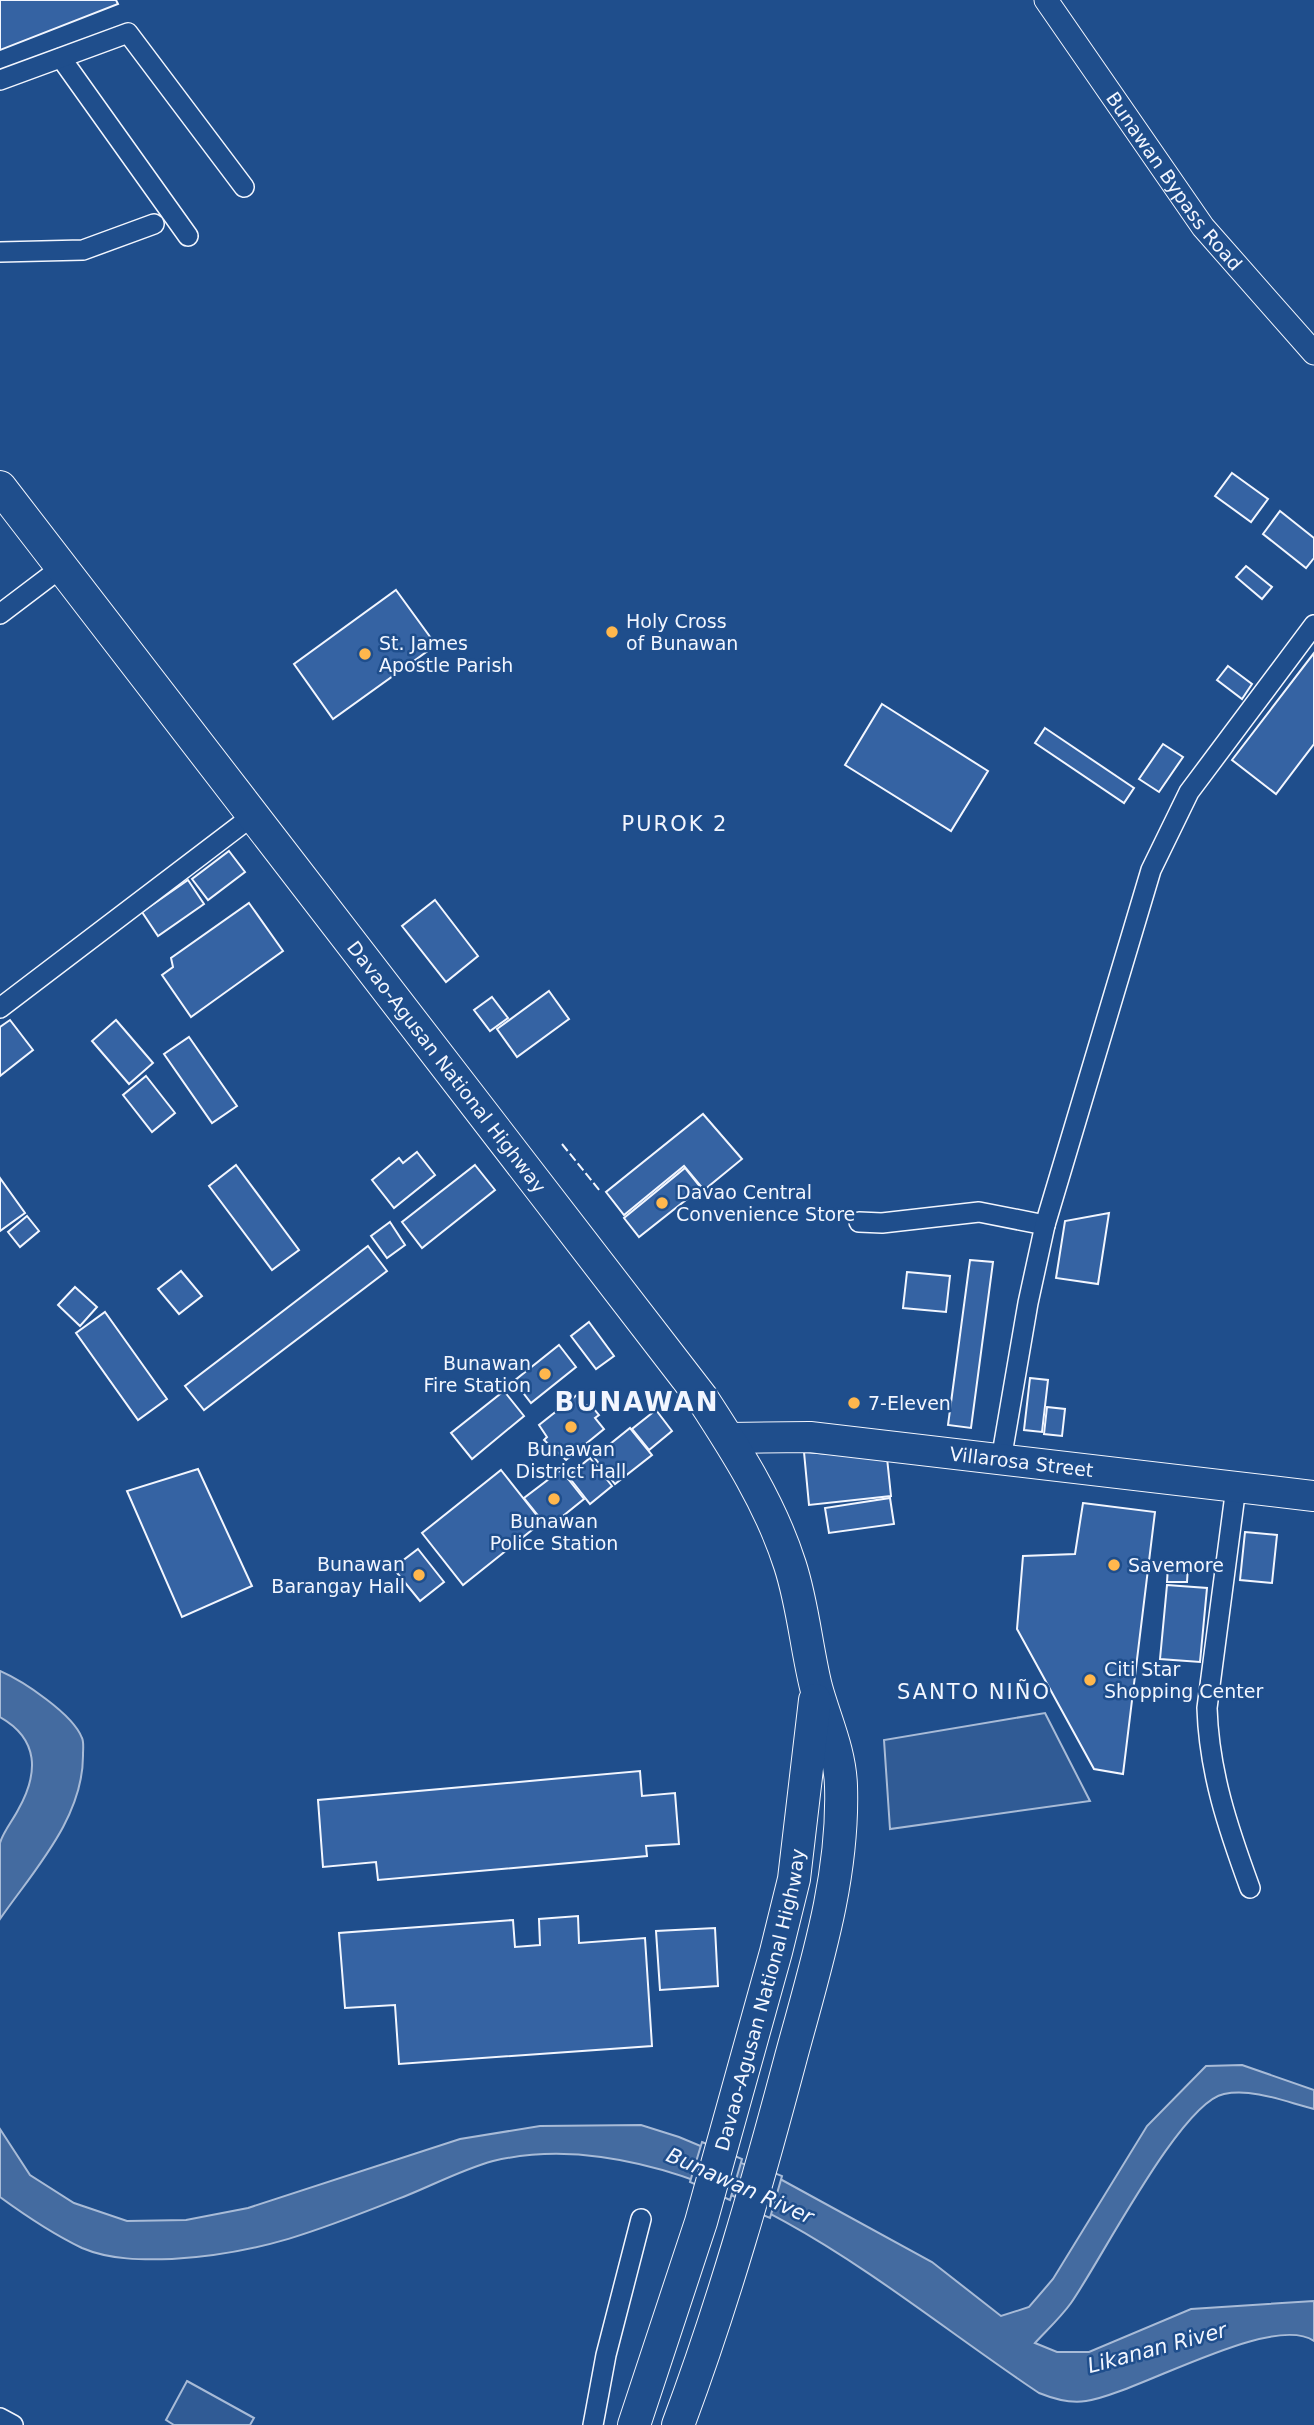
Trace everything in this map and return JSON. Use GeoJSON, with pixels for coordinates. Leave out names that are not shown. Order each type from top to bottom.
{"type":"FeatureCollection","features":[{"type":"Feature","properties":{"kind":"highway","name":"Davao-Agusan National Highway"},"geometry":{"type":"LineString","coordinates":[[0,487],[255,814],[688,1379],[729,1438],[766,1505],[790,1564],[808,1637],[816,1685],[835,1744],[841,1784],[840,1845],[828,1912],[782,2091],[743,2229],[678,2425]]}},
{"type":"Feature","properties":{"kind":"highway","name":"Davao-Agusan National Highway"},"geometry":{"type":"LineString","coordinates":[[634,2425],[701,2221],[741,2083],[794,1879],[816,1685]]}},
{"type":"Feature","properties":{"kind":"main road","name":"Villarosa Street"},"geometry":{"type":"LineString","coordinates":[[729,1438],[810,1437],[1314,1496]]}},
{"type":"Feature","properties":{"kind":"street","name":"Bunawan Bypass Road"},"geometry":{"type":"LineString","coordinates":[[1046,0],[1203,227],[1314,353]]}},
{"type":"Feature","properties":{"kind":"street"},"geometry":{"type":"LineString","coordinates":[[0,80],[128,33],[244,187]]}},
{"type":"Feature","properties":{"kind":"street"},"geometry":{"type":"LineString","coordinates":[[61,58],[188,236]]}},
{"type":"Feature","properties":{"kind":"street"},"geometry":{"type":"LineString","coordinates":[[0,252],[83,250],[154,224]]}},
{"type":"Feature","properties":{"kind":"street"},"geometry":{"type":"LineString","coordinates":[[0,614],[62,567]]}},
{"type":"Feature","properties":{"kind":"street"},"geometry":{"type":"LineString","coordinates":[[1001,1460],[1028,1303],[1045,1225],[1151,870],[1177,813],[1201,775],[1314,625]]}},
{"type":"Feature","properties":{"kind":"street"},"geometry":{"type":"LineString","coordinates":[[0,1008],[255,814]]}},
{"type":"Feature","properties":{"kind":"street"},"geometry":{"type":"LineString","coordinates":[[859,1222],[881,1223],[979,1212],[1045,1225]]}},
{"type":"Feature","properties":{"kind":"street"},"geometry":{"type":"LineString","coordinates":[[1236,1487],[1207,1709],[1208,1738],[1225,1821],[1250,1888]]}},
{"type":"Feature","properties":{"kind":"street"},"geometry":{"type":"LineString","coordinates":[[593,2425],[606,2355],[640,2219]]}},
{"type":"Feature","properties":{"kind":"street"},"geometry":{"type":"LineString","coordinates":[[0,2418],[13,2425]]}},
{"type":"Feature","properties":{"kind":"shaded area"},"geometry":{"type":"Polygon","coordinates":[[[1045,1713],[1090,1801],[890,1829],[884,1740],[1045,1713]]]}},
{"type":"Feature","properties":{"kind":"shaded area"},"geometry":{"type":"Polygon","coordinates":[[[187,2381],[254,2418],[250,2425],[174,2425],[166,2420],[187,2381]]]}},
{"type":"Feature","properties":{"kind":"water"},"geometry":{"type":"Polygon","coordinates":[[[0,1671],[34,1690],[58,1709],[77,1729],[83,1746],[81,1777],[66,1821],[55,1842],[0,1919],[0,1843],[30,1783],[32,1758],[22,1736],[0,1717],[0,1671]]]}},
{"type":"Feature","properties":{"kind":"water"},"geometry":{"type":"Polygon","coordinates":[[[1242,2065],[1314,2090],[1314,2109],[1246,2093],[1224,2094],[1206,2104],[1186,2124],[1164,2153],[1071,2303],[1035,2343],[1057,2352],[1089,2352],[1191,2309],[1314,2301],[1314,2341],[1294,2335],[1268,2337],[1237,2345],[1137,2385],[1080,2402],[1039,2393],[885,2284],[778,2218],[721,2191],[663,2170],[601,2157],[547,2154],[493,2161],[293,2238],[236,2252],[172,2259],[127,2258],[93,2252],[50,2231],[0,2197],[0,2129],[30,2175],[74,2203],[127,2221],[186,2220],[248,2208],[460,2139],[540,2126],[641,2125],[679,2137],[782,2180],[932,2262],[1001,2316],[1029,2307],[1053,2279],[1147,2126],[1206,2066],[1242,2065]]]}},
{"type":"Feature","properties":{"kind":"pier"},"geometry":{"type":"Polygon","coordinates":[[[702,2142],[742,2159],[730,2200],[690,2182],[702,2142]]]}},
{"type":"Feature","properties":{"kind":"pier"},"geometry":{"type":"Polygon","coordinates":[[[747,2162],[782,2176],[770,2218],[735,2203],[747,2162]]]}},
{"type":"Feature","properties":{"kind":"building"},"geometry":{"type":"Polygon","coordinates":[[[0,0],[116,0],[118,4],[0,50],[0,0]]]}},
{"type":"Feature","properties":{"kind":"building"},"geometry":{"type":"Polygon","coordinates":[[[1232,473],[1268,499],[1251,522],[1215,496],[1232,473]]]}},
{"type":"Feature","properties":{"kind":"building"},"geometry":{"type":"Polygon","coordinates":[[[1280,511],[1314,538],[1314,558],[1306,568],[1263,534],[1280,511]]]}},
{"type":"Feature","properties":{"kind":"building"},"geometry":{"type":"Polygon","coordinates":[[[1246,566],[1272,587],[1262,599],[1236,577],[1246,566]]]}},
{"type":"Feature","properties":{"kind":"building","name":"St. James Apostle Parish"},"geometry":{"type":"Polygon","coordinates":[[[396,590],[436,645],[333,719],[294,664],[396,590]]]}},
{"type":"Feature","properties":{"kind":"building"},"geometry":{"type":"Polygon","coordinates":[[[1314,653],[1314,744],[1276,794],[1232,760],[1314,653]]]}},
{"type":"Feature","properties":{"kind":"building"},"geometry":{"type":"Polygon","coordinates":[[[1228,666],[1252,684],[1242,699],[1217,680],[1228,666]]]}},
{"type":"Feature","properties":{"kind":"building"},"geometry":{"type":"Polygon","coordinates":[[[882,704],[988,771],[951,831],[845,765],[882,704]]]}},
{"type":"Feature","properties":{"kind":"building"},"geometry":{"type":"Polygon","coordinates":[[[1045,728],[1134,788],[1124,803],[1035,743],[1045,728]]]}},
{"type":"Feature","properties":{"kind":"building"},"geometry":{"type":"Polygon","coordinates":[[[1163,744],[1183,757],[1159,792],[1139,779],[1163,744]]]}},
{"type":"Feature","properties":{"kind":"building"},"geometry":{"type":"Polygon","coordinates":[[[229,851],[245,872],[208,900],[192,879],[229,851]]]}},
{"type":"Feature","properties":{"kind":"building"},"geometry":{"type":"Polygon","coordinates":[[[188,880],[204,904],[158,936],[142,912],[188,880]]]}},
{"type":"Feature","properties":{"kind":"building"},"geometry":{"type":"Polygon","coordinates":[[[435,900],[478,956],[446,982],[402,926],[435,900]]]}},
{"type":"Feature","properties":{"kind":"building"},"geometry":{"type":"Polygon","coordinates":[[[249,903],[283,951],[191,1017],[162,975],[173,967],[171,958],[249,903]]]}},
{"type":"Feature","properties":{"kind":"building"},"geometry":{"type":"Polygon","coordinates":[[[549,991],[569,1019],[517,1057],[497,1029],[549,991]]]}},
{"type":"Feature","properties":{"kind":"building"},"geometry":{"type":"Polygon","coordinates":[[[492,997],[508,1018],[490,1031],[474,1010],[492,997]]]}},
{"type":"Feature","properties":{"kind":"building"},"geometry":{"type":"Polygon","coordinates":[[[10,1020],[33,1050],[0,1076],[0,1027],[10,1020]]]}},
{"type":"Feature","properties":{"kind":"building"},"geometry":{"type":"Polygon","coordinates":[[[116,1020],[153,1063],[129,1084],[92,1041],[116,1020]]]}},
{"type":"Feature","properties":{"kind":"building"},"geometry":{"type":"Polygon","coordinates":[[[189,1037],[237,1106],[212,1123],[164,1054],[189,1037]]]}},
{"type":"Feature","properties":{"kind":"building"},"geometry":{"type":"Polygon","coordinates":[[[146,1076],[175,1113],[152,1132],[123,1095],[146,1076]]]}},
{"type":"Feature","properties":{"kind":"building"},"geometry":{"type":"Polygon","coordinates":[[[703,1114],[742,1159],[704,1190],[684,1166],[624,1215],[606,1192],[703,1114]]]}},
{"type":"Feature","properties":{"kind":"building"},"geometry":{"type":"Polygon","coordinates":[[[417,1152],[435,1175],[394,1208],[372,1180],[399,1158],[403,1163],[417,1152]]]}},
{"type":"Feature","properties":{"kind":"building"},"geometry":{"type":"Polygon","coordinates":[[[236,1165],[299,1250],[272,1270],[209,1186],[236,1165]]]}},
{"type":"Feature","properties":{"kind":"building"},"geometry":{"type":"Polygon","coordinates":[[[475,1165],[495,1190],[422,1248],[402,1222],[475,1165]]]}},
{"type":"Feature","properties":{"kind":"building","name":"Davao Central Convenience Store"},"geometry":{"type":"Polygon","coordinates":[[[685,1168],[701,1188],[639,1237],[624,1218],[685,1168]]]}},
{"type":"Feature","properties":{"kind":"building"},"geometry":{"type":"Polygon","coordinates":[[[0,1178],[25,1213],[0,1231],[0,1178]]]}},
{"type":"Feature","properties":{"kind":"building"},"geometry":{"type":"Polygon","coordinates":[[[1109,1213],[1098,1284],[1056,1278],[1065,1221],[1109,1213]]]}},
{"type":"Feature","properties":{"kind":"building"},"geometry":{"type":"Polygon","coordinates":[[[27,1216],[39,1231],[20,1247],[8,1232],[27,1216]]]}},
{"type":"Feature","properties":{"kind":"building"},"geometry":{"type":"Polygon","coordinates":[[[390,1222],[405,1245],[387,1258],[371,1236],[390,1222]]]}},
{"type":"Feature","properties":{"kind":"building"},"geometry":{"type":"Polygon","coordinates":[[[368,1246],[387,1271],[204,1410],[185,1386],[368,1246]]]}},
{"type":"Feature","properties":{"kind":"building"},"geometry":{"type":"Polygon","coordinates":[[[970,1260],[993,1262],[971,1428],[948,1425],[970,1260]]]}},
{"type":"Feature","properties":{"kind":"building"},"geometry":{"type":"Polygon","coordinates":[[[181,1271],[202,1296],[179,1314],[158,1289],[181,1271]]]}},
{"type":"Feature","properties":{"kind":"building"},"geometry":{"type":"Polygon","coordinates":[[[907,1272],[950,1276],[946,1312],[903,1308],[907,1272]]]}},
{"type":"Feature","properties":{"kind":"building"},"geometry":{"type":"Polygon","coordinates":[[[75,1287],[97,1307],[80,1326],[58,1305],[75,1287]]]}},
{"type":"Feature","properties":{"kind":"building"},"geometry":{"type":"Polygon","coordinates":[[[105,1312],[167,1399],[138,1420],[76,1333],[105,1312]]]}},
{"type":"Feature","properties":{"kind":"building"},"geometry":{"type":"Polygon","coordinates":[[[589,1322],[614,1356],[596,1369],[571,1336],[589,1322]]]}},
{"type":"Feature","properties":{"kind":"building","name":"Bunawan Fire Station"},"geometry":{"type":"Polygon","coordinates":[[[559,1345],[576,1367],[531,1403],[514,1381],[559,1345]]]}},
{"type":"Feature","properties":{"kind":"building"},"geometry":{"type":"Polygon","coordinates":[[[1030,1378],[1048,1380],[1042,1432],[1024,1430],[1030,1378]]]}},
{"type":"Feature","properties":{"kind":"building"},"geometry":{"type":"Polygon","coordinates":[[[504,1391],[524,1416],[472,1459],[451,1433],[504,1391]]]}},
{"type":"Feature","properties":{"kind":"building","name":"Bunawan District Hall"},"geometry":{"type":"Polygon","coordinates":[[[577,1395],[599,1415],[595,1418],[604,1429],[566,1460],[544,1440],[547,1437],[539,1425],[577,1395]]]}},
{"type":"Feature","properties":{"kind":"building"},"geometry":{"type":"Polygon","coordinates":[[[1047,1407],[1065,1409],[1062,1436],[1044,1434],[1047,1407]]]}},
{"type":"Feature","properties":{"kind":"building"},"geometry":{"type":"Polygon","coordinates":[[[656,1410],[672,1431],[649,1450],[632,1429],[656,1410]]]}},
{"type":"Feature","properties":{"kind":"building"},"geometry":{"type":"Polygon","coordinates":[[[630,1428],[652,1455],[615,1484],[594,1457],[630,1428]]]}},
{"type":"Feature","properties":{"kind":"building"},"geometry":{"type":"Polygon","coordinates":[[[804,1452],[887,1458],[891,1496],[809,1505],[804,1452]]]}},
{"type":"Feature","properties":{"kind":"building"},"geometry":{"type":"Polygon","coordinates":[[[590,1458],[612,1486],[590,1504],[568,1476],[590,1458]]]}},
{"type":"Feature","properties":{"kind":"building"},"geometry":{"type":"Polygon","coordinates":[[[198,1469],[252,1586],[182,1617],[127,1491],[198,1469]]]}},
{"type":"Feature","properties":{"kind":"building"},"geometry":{"type":"Polygon","coordinates":[[[501,1470],[542,1522],[463,1585],[422,1533],[501,1470]]]}},
{"type":"Feature","properties":{"kind":"building","name":"Bunawan Police Station"},"geometry":{"type":"Polygon","coordinates":[[[561,1470],[584,1499],[548,1528],[524,1498],[561,1470]]]}},
{"type":"Feature","properties":{"kind":"building"},"geometry":{"type":"Polygon","coordinates":[[[890,1498],[894,1524],[829,1533],[825,1508],[890,1498]]]}},
{"type":"Feature","properties":{"kind":"building","name":"Citi Star Shopping Center"},"geometry":{"type":"Polygon","coordinates":[[[1083,1503],[1155,1512],[1123,1774],[1094,1769],[1017,1629],[1023,1556],[1075,1554],[1083,1503]]]}},
{"type":"Feature","properties":{"kind":"building"},"geometry":{"type":"Polygon","coordinates":[[[1245,1532],[1277,1535],[1272,1583],[1240,1580],[1245,1532]]]}},
{"type":"Feature","properties":{"kind":"building","name":"Bunawan Barangay Hall"},"geometry":{"type":"Polygon","coordinates":[[[418,1549],[444,1582],[420,1601],[393,1568],[418,1549]]]}},
{"type":"Feature","properties":{"kind":"building"},"geometry":{"type":"Polygon","coordinates":[[[1168,1566],[1188,1566],[1187,1582],[1167,1582],[1168,1566]]]}},
{"type":"Feature","properties":{"kind":"building"},"geometry":{"type":"Polygon","coordinates":[[[1167,1585],[1207,1588],[1200,1662],[1160,1659],[1167,1585]]]}},
{"type":"Feature","properties":{"kind":"building"},"geometry":{"type":"Polygon","coordinates":[[[640,1771],[642,1796],[675,1793],[679,1844],[646,1846],[647,1856],[378,1880],[376,1862],[323,1867],[318,1800],[640,1771]]]}},
{"type":"Feature","properties":{"kind":"building"},"geometry":{"type":"Polygon","coordinates":[[[578,1916],[579,1943],[645,1938],[652,2046],[399,2064],[395,2005],[345,2008],[339,1933],[513,1920],[515,1947],[540,1945],[539,1919],[578,1916]]]}},
{"type":"Feature","properties":{"kind":"building"},"geometry":{"type":"Polygon","coordinates":[[[715,1928],[718,1986],[660,1990],[656,1931],[715,1928]]]}},
{"type":"Feature","properties":{"kind":"fence"},"geometry":{"type":"LineString","coordinates":[[562,1144],[600,1191]]}},
{"type":"Feature","properties":{"kind":"place","name":"Holy Cross of Bunawan"},"geometry":{"type":"Point","coordinates":[612,632]}},
{"type":"Feature","properties":{"kind":"place","name":"St. James Apostle Parish"},"geometry":{"type":"Point","coordinates":[365,654]}},
{"type":"Feature","properties":{"kind":"place","name":"Davao Central Convenience Store"},"geometry":{"type":"Point","coordinates":[662,1203]}},
{"type":"Feature","properties":{"kind":"place","name":"Bunawan Fire Station"},"geometry":{"type":"Point","coordinates":[545,1374]}},
{"type":"Feature","properties":{"kind":"place","name":"7-Eleven"},"geometry":{"type":"Point","coordinates":[854,1403]}},
{"type":"Feature","properties":{"kind":"place","name":"Bunawan District Hall"},"geometry":{"type":"Point","coordinates":[571,1427]}},
{"type":"Feature","properties":{"kind":"place","name":"Bunawan Police Station"},"geometry":{"type":"Point","coordinates":[554,1499]}},
{"type":"Feature","properties":{"kind":"place","name":"Savemore"},"geometry":{"type":"Point","coordinates":[1114,1565]}},
{"type":"Feature","properties":{"kind":"place","name":"Bunawan Barangay Hall"},"geometry":{"type":"Point","coordinates":[419,1575]}},
{"type":"Feature","properties":{"kind":"place","name":"Citi Star Shopping Center"},"geometry":{"type":"Point","coordinates":[1090,1680]}},
{"type":"Feature","properties":{"kind":"district","name":"PUROK 2"},"geometry":{"type":"Point","coordinates":[675,824]}},
{"type":"Feature","properties":{"kind":"district","name":"BUNAWAN"},"geometry":{"type":"Point","coordinates":[637,1402]}},
{"type":"Feature","properties":{"kind":"district","name":"SANTO NIÑO"},"geometry":{"type":"Point","coordinates":[974,1692]}},
{"type":"Feature","properties":{"kind":"water label","name":"Bunawan River"},"geometry":{"type":"Point","coordinates":[740,2186]}},
{"type":"Feature","properties":{"kind":"water label","name":"Likanan River"},"geometry":{"type":"Point","coordinates":[1157,2348]}}]}
